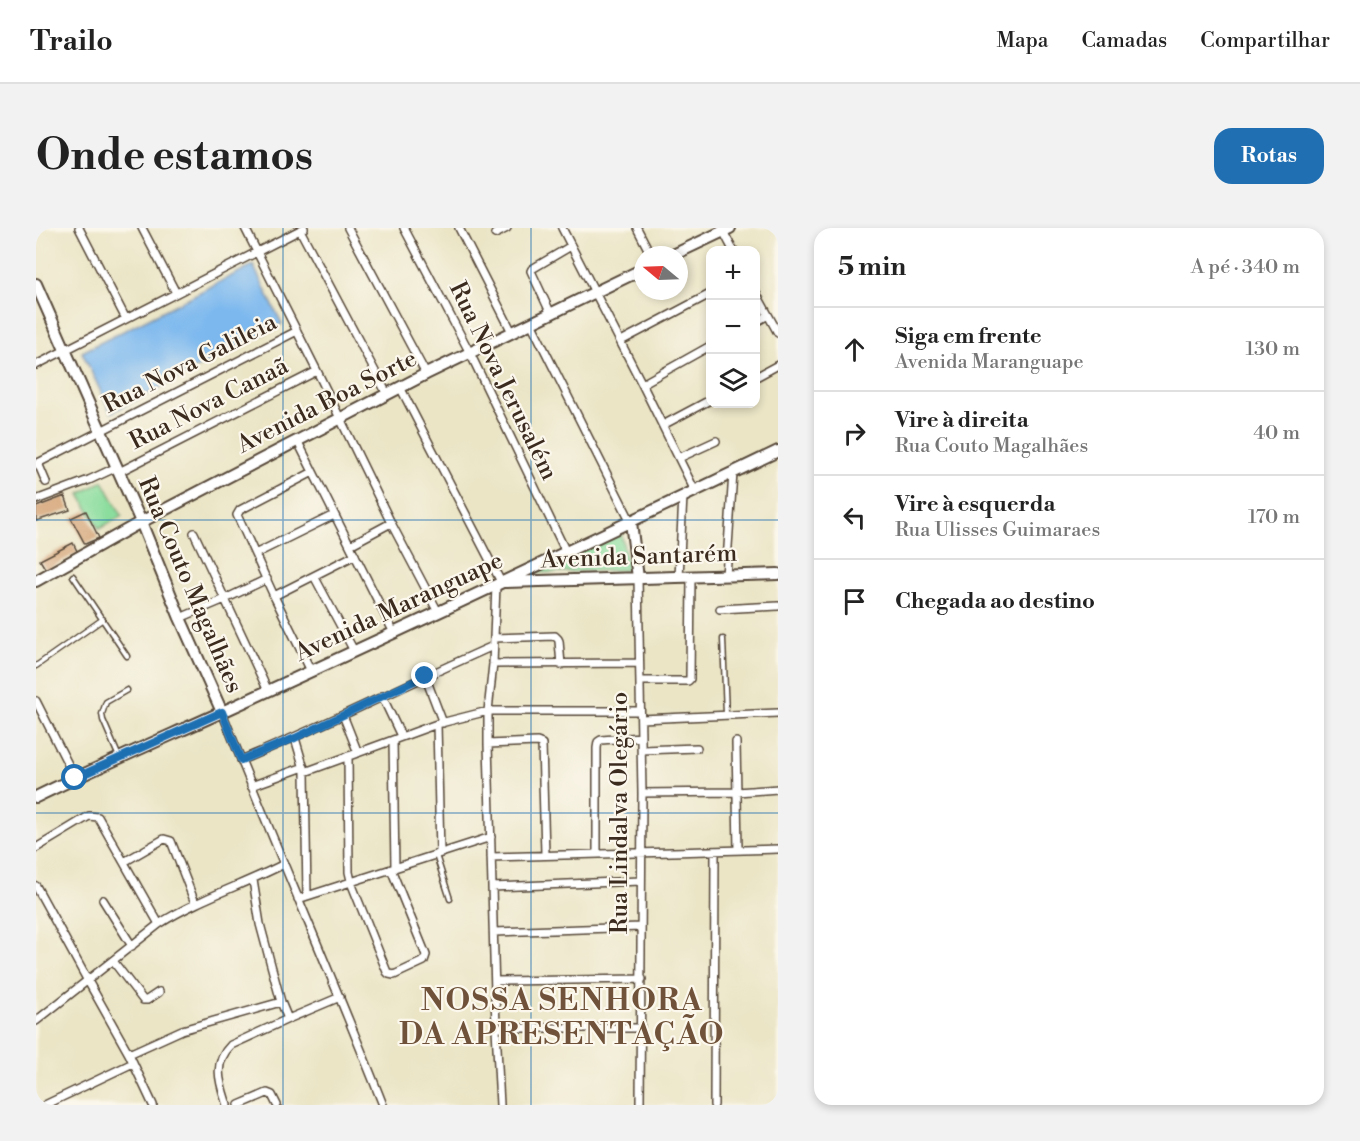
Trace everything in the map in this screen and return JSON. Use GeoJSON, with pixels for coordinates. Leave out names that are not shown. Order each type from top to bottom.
{"type":"FeatureCollection","features":[{"type":"Feature","properties":{"kind":"street"},"geometry":{"type":"LineString","coordinates":[[79,228],[126,319]]}},
{"type":"Feature","properties":{"kind":"street"},"geometry":{"type":"LineString","coordinates":[[142,228],[176,293]]}},
{"type":"Feature","properties":{"kind":"street"},"geometry":{"type":"LineString","coordinates":[[245,228],[391,523],[438,612]]}},
{"type":"Feature","properties":{"kind":"street"},"geometry":{"type":"LineString","coordinates":[[348,228],[426,374]]}},
{"type":"Feature","properties":{"kind":"street","name":"Rua Nova Jerusalém"},"geometry":{"type":"LineString","coordinates":[[404,228],[470,353],[566,552]]}},
{"type":"Feature","properties":{"kind":"street"},"geometry":{"type":"LineString","coordinates":[[459,228],[512,332]]}},
{"type":"Feature","properties":{"kind":"street"},"geometry":{"type":"LineString","coordinates":[[495,234],[507,228]]}},
{"type":"Feature","properties":{"kind":"street"},"geometry":{"type":"LineString","coordinates":[[562,228],[695,490]]}},
{"type":"Feature","properties":{"kind":"street"},"geometry":{"type":"LineString","coordinates":[[637,228],[646,246]]}},
{"type":"Feature","properties":{"kind":"street"},"geometry":{"type":"LineString","coordinates":[[36,365],[302,229],[387,394]]}},
{"type":"Feature","properties":{"kind":"street"},"geometry":{"type":"LineString","coordinates":[[688,248],[725,229],[731,246]]}},
{"type":"Feature","properties":{"kind":"street"},"geometry":{"type":"LineString","coordinates":[[551,314],[531,269],[571,246]]}},
{"type":"Feature","properties":{"kind":"street","name":"Avenida Boa Sorte"},"geometry":{"type":"LineString","coordinates":[[36,581],[141,522],[400,387],[634,273]]}},
{"type":"Feature","properties":{"kind":"street","name":"Rua Couto Magalhães"},"geometry":{"type":"LineString","coordinates":[[37,291],[102,432],[222,712],[383,1105]]}},
{"type":"Feature","properties":{"kind":"street"},"geometry":{"type":"LineString","coordinates":[[621,341],[706,297]]}},
{"type":"Feature","properties":{"kind":"street"},"geometry":{"type":"LineString","coordinates":[[760,300],[778,333]]}},
{"type":"Feature","properties":{"kind":"street"},"geometry":{"type":"LineString","coordinates":[[760,320],[768,315]]}},
{"type":"Feature","properties":{"kind":"street"},"geometry":{"type":"LineString","coordinates":[[531,323],[631,522]]}},
{"type":"Feature","properties":{"kind":"street","name":"Rua Nova Galileia"},"geometry":{"type":"LineString","coordinates":[[37,464],[297,331]]}},
{"type":"Feature","properties":{"kind":"street"},"geometry":{"type":"LineString","coordinates":[[642,384],[706,349]]}},
{"type":"Feature","properties":{"kind":"street"},"geometry":{"type":"LineString","coordinates":[[760,375],[778,365]]}},
{"type":"Feature","properties":{"kind":"street","name":"Rua Nova Canaã"},"geometry":{"type":"LineString","coordinates":[[36,500],[118,469],[317,371]]}},
{"type":"Feature","properties":{"kind":"street"},"geometry":{"type":"LineString","coordinates":[[400,387],[498,583],[488,711],[488,744],[500,1105]]}},
{"type":"Feature","properties":{"kind":"street"},"geometry":{"type":"LineString","coordinates":[[663,425],[706,403]]}},
{"type":"Feature","properties":{"kind":"street"},"geometry":{"type":"LineString","coordinates":[[298,441],[394,633]]}},
{"type":"Feature","properties":{"kind":"street"},"geometry":{"type":"LineString","coordinates":[[679,458],[716,441]]}},
{"type":"Feature","properties":{"kind":"street","name":"Avenida Maranguape"},"geometry":{"type":"LineString","coordinates":[[36,797],[394,633],[778,451]]}},
{"type":"Feature","properties":{"kind":"street"},"geometry":{"type":"LineString","coordinates":[[37,464],[46,482]]}},
{"type":"Feature","properties":{"kind":"street"},"geometry":{"type":"LineString","coordinates":[[311,670],[237,517],[237,512],[313,472]]}},
{"type":"Feature","properties":{"kind":"street"},"geometry":{"type":"LineString","coordinates":[[726,576],[733,473]]}},
{"type":"Feature","properties":{"kind":"street"},"geometry":{"type":"LineString","coordinates":[[679,577],[683,496]]}},
{"type":"Feature","properties":{"kind":"street"},"geometry":{"type":"LineString","coordinates":[[255,554],[333,515]]}},
{"type":"Feature","properties":{"kind":"street","name":"Rua Lindalva Olegário"},"geometry":{"type":"LineString","coordinates":[[631,522],[638,578],[642,750],[640,1105]]}},
{"type":"Feature","properties":{"kind":"street"},"geometry":{"type":"LineString","coordinates":[[350,545],[391,523]]}},
{"type":"Feature","properties":{"kind":"street"},"geometry":{"type":"LineString","coordinates":[[194,533],[268,691]]}},
{"type":"Feature","properties":{"kind":"street"},"geometry":{"type":"LineString","coordinates":[[274,596],[355,555]]}},
{"type":"Feature","properties":{"kind":"street","name":"Avenida Santarém"},"geometry":{"type":"LineString","coordinates":[[498,583],[778,574]]}},
{"type":"Feature","properties":{"kind":"street"},"geometry":{"type":"LineString","coordinates":[[314,576],[354,651]]}},
{"type":"Feature","properties":{"kind":"street"},"geometry":{"type":"LineString","coordinates":[[640,681],[690,680],[691,577]]}},
{"type":"Feature","properties":{"kind":"street"},"geometry":{"type":"LineString","coordinates":[[180,618],[267,579]]}},
{"type":"Feature","properties":{"kind":"street"},"geometry":{"type":"LineString","coordinates":[[720,609],[778,606]]}},
{"type":"Feature","properties":{"kind":"street"},"geometry":{"type":"LineString","coordinates":[[241,760],[295,738],[494,642],[555,636],[559,641],[561,665]]}},
{"type":"Feature","properties":{"kind":"street"},"geometry":{"type":"LineString","coordinates":[[493,664],[639,663]]}},
{"type":"Feature","properties":{"kind":"street"},"geometry":{"type":"LineString","coordinates":[[425,676],[440,723],[438,854]]}},
{"type":"Feature","properties":{"kind":"street"},"geometry":{"type":"LineString","coordinates":[[382,696],[401,736]]}},
{"type":"Feature","properties":{"kind":"street"},"geometry":{"type":"LineString","coordinates":[[37,704],[75,778]]}},
{"type":"Feature","properties":{"kind":"street"},"geometry":{"type":"LineString","coordinates":[[251,786],[358,753],[440,723],[488,711],[641,715],[778,713]]}},
{"type":"Feature","properties":{"kind":"street"},"geometry":{"type":"LineString","coordinates":[[343,715],[358,753]]}},
{"type":"Feature","properties":{"kind":"street"},"geometry":{"type":"LineString","coordinates":[[597,854],[598,742],[641,737]]}},
{"type":"Feature","properties":{"kind":"street"},"geometry":{"type":"LineString","coordinates":[[295,738],[305,769],[307,896]]}},
{"type":"Feature","properties":{"kind":"street"},"geometry":{"type":"LineString","coordinates":[[348,756],[351,882],[387,972],[394,975],[424,961],[426,956],[393,868],[393,740]]}},
{"type":"Feature","properties":{"kind":"street"},"geometry":{"type":"LineString","coordinates":[[488,744],[537,742],[542,744],[545,854]]}},
{"type":"Feature","properties":{"kind":"street"},"geometry":{"type":"LineString","coordinates":[[736,742],[738,850]]}},
{"type":"Feature","properties":{"kind":"street"},"geometry":{"type":"LineString","coordinates":[[642,750],[697,747]]}},
{"type":"Feature","properties":{"kind":"street"},"geometry":{"type":"LineString","coordinates":[[642,793],[778,789]]}},
{"type":"Feature","properties":{"kind":"street"},"geometry":{"type":"LineString","coordinates":[[36,848],[89,816],[98,817],[159,924]]}},
{"type":"Feature","properties":{"kind":"street"},"geometry":{"type":"LineString","coordinates":[[298,899],[491,837]]}},
{"type":"Feature","properties":{"kind":"street"},"geometry":{"type":"LineString","coordinates":[[124,862],[164,839],[171,841],[195,903]]}},
{"type":"Feature","properties":{"kind":"street"},"geometry":{"type":"LineString","coordinates":[[491,857],[778,849]]}},
{"type":"Feature","properties":{"kind":"street"},"geometry":{"type":"LineString","coordinates":[[714,1105],[715,851]]}},
{"type":"Feature","properties":{"kind":"street"},"geometry":{"type":"LineString","coordinates":[[36,1021],[159,924],[195,903],[253,880],[284,864]]}},
{"type":"Feature","properties":{"kind":"street"},"geometry":{"type":"LineString","coordinates":[[253,880],[260,924],[288,1019]]}},
{"type":"Feature","properties":{"kind":"street"},"geometry":{"type":"LineString","coordinates":[[492,887],[641,881]]}},
{"type":"Feature","properties":{"kind":"street"},"geometry":{"type":"LineString","coordinates":[[36,886],[129,1054],[153,1105]]}},
{"type":"Feature","properties":{"kind":"street"},"geometry":{"type":"LineString","coordinates":[[103,900],[132,946]]}},
{"type":"Feature","properties":{"kind":"street"},"geometry":{"type":"LineString","coordinates":[[494,932],[641,927]]}},
{"type":"Feature","properties":{"kind":"street"},"geometry":{"type":"LineString","coordinates":[[113,961],[143,1000],[159,992]]}},
{"type":"Feature","properties":{"kind":"street"},"geometry":{"type":"LineString","coordinates":[[495,981],[642,979]]}},
{"type":"Feature","properties":{"kind":"street"},"geometry":{"type":"LineString","coordinates":[[227,1105],[218,1073],[226,1050],[231,1045],[340,997]]}},
{"type":"Feature","properties":{"kind":"street"},"geometry":{"type":"LineString","coordinates":[[129,1054],[182,1030],[282,1002]]}},
{"type":"Feature","properties":{"kind":"street"},"geometry":{"type":"LineString","coordinates":[[496,1028],[641,1028]]}},
{"type":"Feature","properties":{"kind":"street"},"geometry":{"type":"LineString","coordinates":[[45,1105],[133,1063]]}},
{"type":"Feature","properties":{"kind":"street"},"geometry":{"type":"LineString","coordinates":[[238,1105],[267,1094],[272,1095],[277,1105]]}},
{"type":"Feature","properties":{"kind":"lane"},"geometry":{"type":"LineString","coordinates":[[73,576],[127,656]]}},
{"type":"Feature","properties":{"kind":"lane"},"geometry":{"type":"LineString","coordinates":[[36,666],[103,619]]}},
{"type":"Feature","properties":{"kind":"lane"},"geometry":{"type":"LineString","coordinates":[[723,639],[726,715]]}},
{"type":"Feature","properties":{"kind":"lane"},"geometry":{"type":"LineString","coordinates":[[119,758],[102,714],[106,702],[127,690]]}},
{"type":"Feature","properties":{"kind":"lane"},"geometry":{"type":"LineString","coordinates":[[438,854],[450,899]]}},
{"type":"Feature","properties":{"kind":"green space"},"geometry":{"type":"Polygon","coordinates":[[[103,481],[122,516],[99,529],[80,494],[103,481]]]}},
{"type":"Feature","properties":{"kind":"green space"},"geometry":{"type":"Polygon","coordinates":[[[621,532],[628,570],[535,573],[621,532]]]}},
{"type":"Feature","properties":{"kind":"water"},"geometry":{"type":"Polygon","coordinates":[[[253,265],[282,324],[111,413],[82,352],[253,265]]]}},
{"type":"Feature","properties":{"kind":"building"},"geometry":{"type":"Polygon","coordinates":[[[65,496],[70,510],[36,521],[36,507],[65,496]]]}},
{"type":"Feature","properties":{"kind":"building"},"geometry":{"type":"Polygon","coordinates":[[[86,511],[99,538],[85,544],[71,518],[86,511]]]}},
{"type":"Feature","properties":{"kind":"building"},"geometry":{"type":"Polygon","coordinates":[[[73,543],[78,553],[46,570],[40,560],[73,543]]]}},
{"type":"Feature","properties":{"kind":"district","name":"NOSSA SENHORA DA APRESENTAÇÃO"},"geometry":{"type":"Point","coordinates":[562,1018]}},
{"type":"Feature","properties":{"kind":"route"},"geometry":{"type":"LineString","coordinates":[[75,778],[222,712],[241,760],[295,738],[425,676]]}}]}
